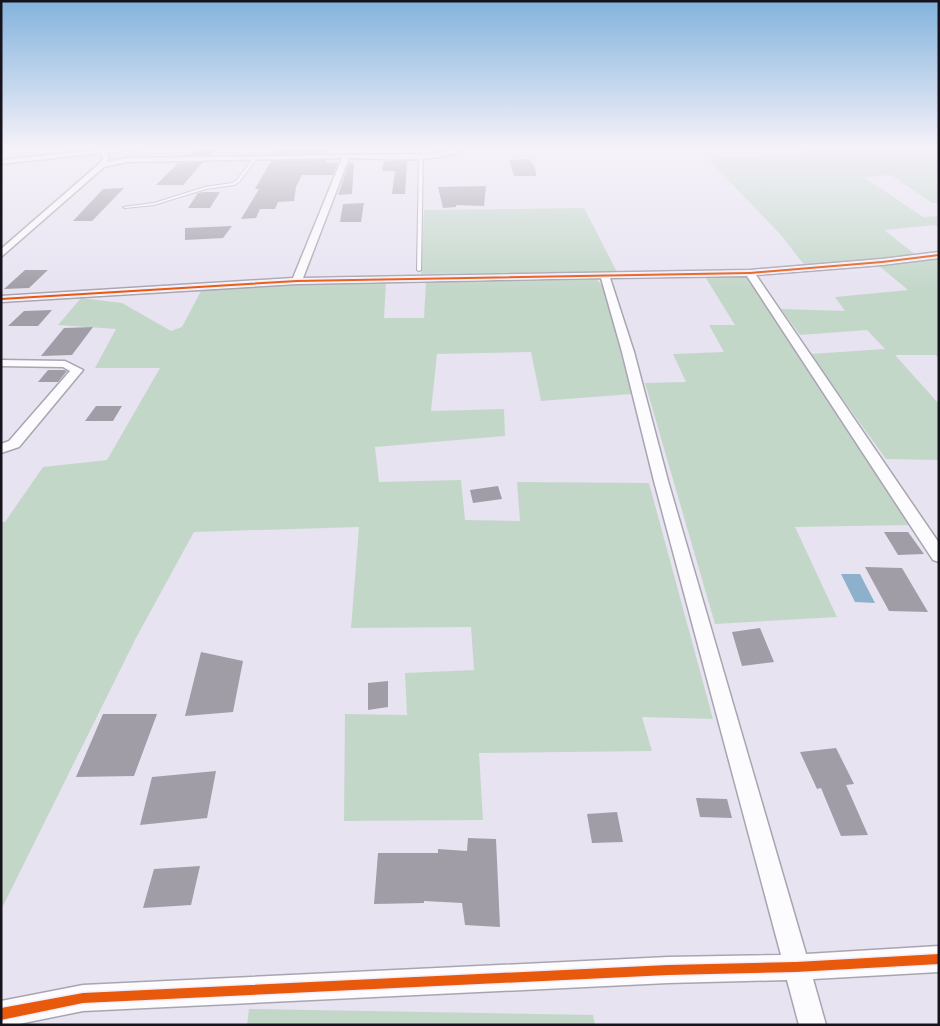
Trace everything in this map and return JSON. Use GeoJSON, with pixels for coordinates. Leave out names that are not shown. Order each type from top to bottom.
{"type":"FeatureCollection","features":[{"type":"Feature","properties":{"kind":"street"},"geometry":{"type":"LineString","coordinates":[[1,254],[67,195]]}},
{"type":"Feature","properties":{"kind":"street"},"geometry":{"type":"LineString","coordinates":[[297,281],[331,195]]}},
{"type":"Feature","properties":{"kind":"street"},"geometry":{"type":"LineString","coordinates":[[1,299],[297,281],[750,273],[873,263],[939,255]]}},
{"type":"Feature","properties":{"kind":"street"},"geometry":{"type":"LineString","coordinates":[[750,273],[939,556]]}},
{"type":"Feature","properties":{"kind":"street"},"geometry":{"type":"LineString","coordinates":[[605,276],[628,352],[664,490],[813,1025]]}},
{"type":"Feature","properties":{"kind":"street"},"geometry":{"type":"LineString","coordinates":[[1,363],[65,364],[77,370],[14,444],[1,449]]}},
{"type":"Feature","properties":{"kind":"street"},"geometry":{"type":"LineString","coordinates":[[1,1014],[84,998],[658,970],[796,967],[939,959]]}},
{"type":"Feature","properties":{"kind":"lane"},"geometry":{"type":"LineString","coordinates":[[125,207],[154,204],[184,195]]}},
{"type":"Feature","properties":{"kind":"lane"},"geometry":{"type":"LineString","coordinates":[[419,270],[420,195]]}},
{"type":"Feature","properties":{"kind":"green space"},"geometry":{"type":"Polygon","coordinates":[[[742,195],[890,195],[923,217],[939,216],[939,227],[935,225],[884,230],[916,255],[806,267],[780,234],[742,195]]]}},
{"type":"Feature","properties":{"kind":"green space"},"geometry":{"type":"Polygon","coordinates":[[[920,195],[939,195],[939,203],[932,203],[920,195]]]}},
{"type":"Feature","properties":{"kind":"green space"},"geometry":{"type":"Polygon","coordinates":[[[584,208],[617,272],[421,274],[424,210],[584,208]]]}},
{"type":"Feature","properties":{"kind":"green space"},"geometry":{"type":"Polygon","coordinates":[[[939,257],[939,358],[935,355],[895,355],[939,404],[939,460],[886,459],[810,354],[885,349],[867,330],[800,335],[781,309],[845,311],[835,297],[908,290],[878,265],[939,257]]]}},
{"type":"Feature","properties":{"kind":"green space"},"geometry":{"type":"Polygon","coordinates":[[[704,275],[745,275],[771,308],[911,525],[795,527],[837,617],[715,624],[645,383],[686,382],[673,354],[724,352],[709,325],[735,325],[704,275]]]}},
{"type":"Feature","properties":{"kind":"green space"},"geometry":{"type":"Polygon","coordinates":[[[583,277],[597,280],[604,287],[632,394],[541,401],[531,352],[437,354],[431,411],[504,409],[505,436],[375,447],[379,482],[461,480],[465,520],[520,521],[517,482],[649,483],[713,719],[642,717],[652,751],[479,753],[483,820],[344,821],[345,714],[407,715],[405,673],[474,670],[471,627],[351,628],[359,527],[194,532],[136,638],[1,910],[1,522],[5,522],[43,467],[107,460],[160,368],[95,368],[116,329],[58,325],[81,298],[122,303],[171,331],[182,327],[202,289],[386,282],[384,318],[424,318],[426,281],[583,277]]]}},
{"type":"Feature","properties":{"kind":"green space"},"geometry":{"type":"Polygon","coordinates":[[[249,1009],[593,1015],[595,1025],[247,1025],[249,1009]]]}},
{"type":"Feature","properties":{"kind":"water"},"geometry":{"type":"Polygon","coordinates":[[[841,574],[860,574],[875,603],[855,602],[841,574]]]}},
{"type":"Feature","properties":{"kind":"building"},"geometry":{"type":"Polygon","coordinates":[[[97,195],[117,195],[92,221],[73,221],[97,195]]]}},
{"type":"Feature","properties":{"kind":"building"},"geometry":{"type":"Polygon","coordinates":[[[197,195],[218,195],[210,208],[188,208],[197,195]]]}},
{"type":"Feature","properties":{"kind":"building"},"geometry":{"type":"Polygon","coordinates":[[[255,195],[295,195],[294,201],[278,202],[275,209],[260,209],[256,218],[241,219],[255,195]]]}},
{"type":"Feature","properties":{"kind":"building"},"geometry":{"type":"Polygon","coordinates":[[[440,195],[485,195],[484,206],[456,205],[456,207],[443,208],[440,195]]]}},
{"type":"Feature","properties":{"kind":"building"},"geometry":{"type":"Polygon","coordinates":[[[364,203],[361,222],[340,222],[343,204],[364,203]]]}},
{"type":"Feature","properties":{"kind":"building"},"geometry":{"type":"Polygon","coordinates":[[[232,226],[223,238],[185,240],[185,228],[232,226]]]}},
{"type":"Feature","properties":{"kind":"building"},"geometry":{"type":"Polygon","coordinates":[[[25,270],[48,270],[29,288],[4,289],[25,270]]]}},
{"type":"Feature","properties":{"kind":"building"},"geometry":{"type":"Polygon","coordinates":[[[52,310],[38,326],[8,326],[24,311],[52,310]]]}},
{"type":"Feature","properties":{"kind":"building"},"geometry":{"type":"Polygon","coordinates":[[[93,327],[72,355],[41,356],[64,328],[93,327]]]}},
{"type":"Feature","properties":{"kind":"building"},"geometry":{"type":"Polygon","coordinates":[[[48,370],[67,371],[58,382],[38,382],[48,370]]]}},
{"type":"Feature","properties":{"kind":"building"},"geometry":{"type":"Polygon","coordinates":[[[96,406],[122,406],[113,421],[85,421],[96,406]]]}},
{"type":"Feature","properties":{"kind":"building"},"geometry":{"type":"Polygon","coordinates":[[[498,486],[502,499],[473,503],[470,490],[498,486]]]}},
{"type":"Feature","properties":{"kind":"building"},"geometry":{"type":"Polygon","coordinates":[[[884,532],[908,532],[924,554],[898,555],[884,532]]]}},
{"type":"Feature","properties":{"kind":"building"},"geometry":{"type":"Polygon","coordinates":[[[865,567],[902,568],[928,612],[889,611],[865,567]]]}},
{"type":"Feature","properties":{"kind":"building"},"geometry":{"type":"Polygon","coordinates":[[[760,628],[774,662],[742,666],[732,632],[760,628]]]}},
{"type":"Feature","properties":{"kind":"building"},"geometry":{"type":"Polygon","coordinates":[[[201,652],[243,661],[233,712],[185,716],[201,652]]]}},
{"type":"Feature","properties":{"kind":"building"},"geometry":{"type":"Polygon","coordinates":[[[388,681],[388,707],[368,710],[368,683],[388,681]]]}},
{"type":"Feature","properties":{"kind":"building"},"geometry":{"type":"Polygon","coordinates":[[[103,714],[157,714],[134,776],[76,777],[103,714]]]}},
{"type":"Feature","properties":{"kind":"building"},"geometry":{"type":"Polygon","coordinates":[[[836,748],[854,784],[846,785],[868,835],[841,836],[821,788],[817,789],[800,752],[836,748]]]}},
{"type":"Feature","properties":{"kind":"building"},"geometry":{"type":"Polygon","coordinates":[[[216,771],[207,818],[140,825],[152,777],[216,771]]]}},
{"type":"Feature","properties":{"kind":"building"},"geometry":{"type":"Polygon","coordinates":[[[696,798],[727,799],[732,818],[700,817],[696,798]]]}},
{"type":"Feature","properties":{"kind":"building"},"geometry":{"type":"Polygon","coordinates":[[[617,812],[623,842],[592,843],[587,814],[617,812]]]}},
{"type":"Feature","properties":{"kind":"building"},"geometry":{"type":"Polygon","coordinates":[[[468,838],[496,839],[500,927],[465,925],[462,903],[424,901],[424,903],[374,904],[378,853],[438,853],[438,849],[467,851],[468,838]]]}},
{"type":"Feature","properties":{"kind":"building"},"geometry":{"type":"Polygon","coordinates":[[[200,866],[191,905],[143,908],[154,869],[200,866]]]}},
{"type":"Feature","properties":{"kind":"cycle path"},"geometry":{"type":"LineString","coordinates":[[1,299],[297,281],[750,273],[882,262],[939,255]]}},
{"type":"Feature","properties":{"kind":"cycle path"},"geometry":{"type":"LineString","coordinates":[[1,1014],[83,998],[939,959]]}}]}
